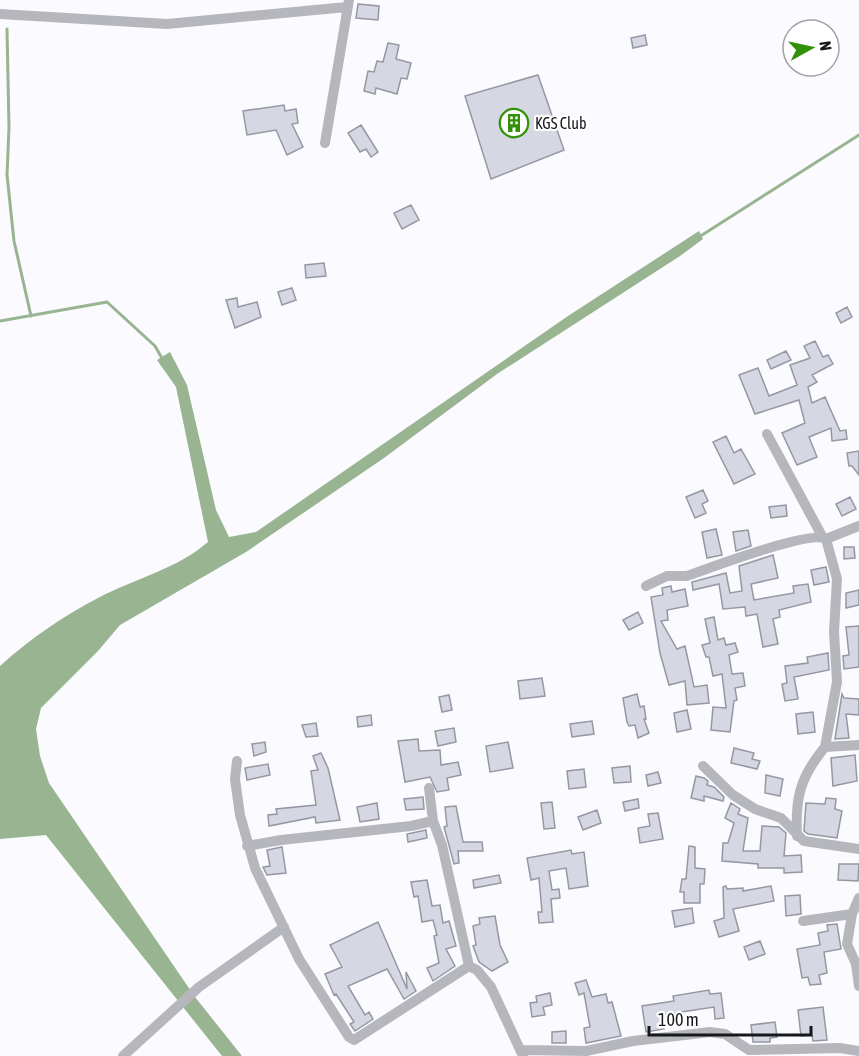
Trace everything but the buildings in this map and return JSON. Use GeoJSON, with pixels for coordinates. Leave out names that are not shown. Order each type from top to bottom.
{"type":"FeatureCollection","features":[{"type":"Feature","properties":{"kind":"street"},"geometry":{"type":"LineString","coordinates":[[0,14],[167,24],[348,4],[332,117],[326,143]]}},
{"type":"Feature","properties":{"kind":"street"},"geometry":{"type":"LineString","coordinates":[[767,434],[824,538],[837,579],[834,632],[837,682],[825,747],[810,765],[795,804],[797,836]]}},
{"type":"Feature","properties":{"kind":"street"},"geometry":{"type":"LineString","coordinates":[[646,586],[667,576],[687,576],[800,539],[824,538],[859,526]]}},
{"type":"Feature","properties":{"kind":"street"},"geometry":{"type":"LineString","coordinates":[[825,747],[859,745]]}},
{"type":"Feature","properties":{"kind":"street"},"geometry":{"type":"LineString","coordinates":[[237,761],[235,779],[247,846],[304,968],[354,1040],[470,966]]}},
{"type":"Feature","properties":{"kind":"street"},"geometry":{"type":"LineString","coordinates":[[704,766],[733,795],[755,809],[781,818],[804,841],[859,849]]}},
{"type":"Feature","properties":{"kind":"street"},"geometry":{"type":"LineString","coordinates":[[429,788],[433,821],[442,845],[470,966],[486,979],[505,1022],[523,1053],[586,1051],[633,1041],[710,1032],[725,1034],[749,1050],[840,1048],[859,1051]]}},
{"type":"Feature","properties":{"kind":"street"},"geometry":{"type":"LineString","coordinates":[[247,846],[281,840],[411,826],[433,821]]}},
{"type":"Feature","properties":{"kind":"street"},"geometry":{"type":"LineString","coordinates":[[859,898],[852,914],[847,944],[856,964],[859,986]]}},
{"type":"Feature","properties":{"kind":"street"},"geometry":{"type":"LineString","coordinates":[[803,921],[852,914]]}},
{"type":"Feature","properties":{"kind":"street"},"geometry":{"type":"LineString","coordinates":[[123,1056],[199,987],[284,927]]}},
{"type":"Feature","properties":{"kind":"shaded area"},"geometry":{"type":"Polygon","coordinates":[[[699,231],[703,239],[680,256],[497,374],[384,458],[246,552],[120,625],[98,651],[41,708],[36,729],[40,756],[49,783],[195,997],[242,1056],[222,1056],[46,835],[0,839],[0,666],[35,637],[72,612],[183,559],[208,542],[176,387],[157,360],[170,352],[187,385],[216,510],[229,537],[256,532],[568,316],[699,231]]]}},
{"type":"Feature","properties":{"kind":"waterway"},"geometry":{"type":"LineString","coordinates":[[7,29],[9,128],[7,175],[14,241],[31,316]]}},
{"type":"Feature","properties":{"kind":"waterway"},"geometry":{"type":"LineString","coordinates":[[699,237],[859,135]]}},
{"type":"Feature","properties":{"kind":"waterway"},"geometry":{"type":"LineString","coordinates":[[0,321],[107,302],[155,346],[163,360]]}},
{"type":"Feature","properties":{"kind":"place","name":"KGS Club"},"geometry":{"type":"Point","coordinates":[514,123]}}]}
